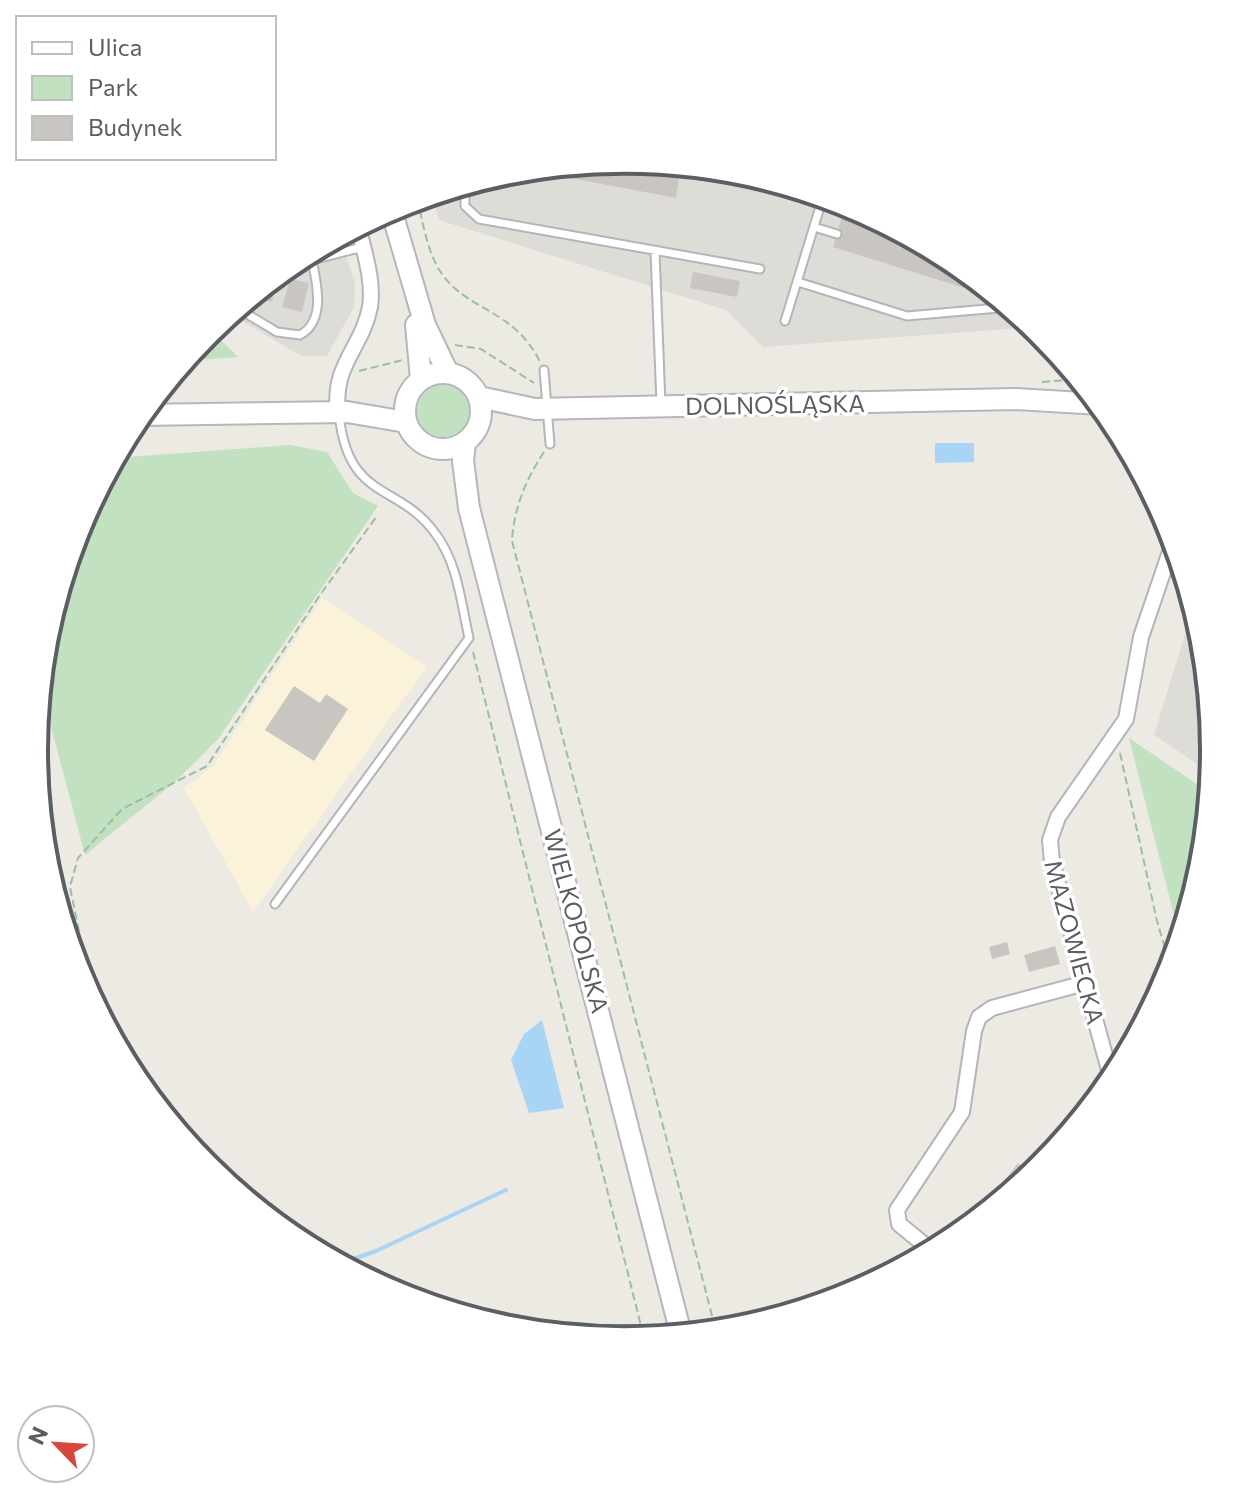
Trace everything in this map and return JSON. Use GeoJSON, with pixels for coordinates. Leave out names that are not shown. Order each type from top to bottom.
{"type":"FeatureCollection","features":[{"type":"Feature","properties":{"kind":"main road"},"geometry":{"type":"LineString","coordinates":[[394,222],[407,270],[437,355],[448,373]]}},
{"type":"Feature","properties":{"kind":"main road"},"geometry":{"type":"LineString","coordinates":[[407,270],[422,359],[421,379],[408,396],[406,422],[420,441],[437,448],[453,448],[465,443],[480,422],[479,397],[466,379],[448,373],[421,379]]}},
{"type":"Feature","properties":{"kind":"main road","name":"DOLNOŚLĄSKA"},"geometry":{"type":"LineString","coordinates":[[1015,399],[1076,392]]}},
{"type":"Feature","properties":{"kind":"main road"},"geometry":{"type":"LineString","coordinates":[[342,412],[408,396]]}},
{"type":"Feature","properties":{"kind":"main road","name":"DOLNOŚLĄSKA"},"geometry":{"type":"LineString","coordinates":[[479,397],[542,409]]}},
{"type":"Feature","properties":{"kind":"main road","name":"DOLNOŚLĄSKA"},"geometry":{"type":"LineString","coordinates":[[480,422],[542,409],[1015,399],[1084,403]]}},
{"type":"Feature","properties":{"kind":"main road"},"geometry":{"type":"LineString","coordinates":[[156,415],[342,412],[406,422]]}},
{"type":"Feature","properties":{"kind":"main road","name":"WIELKOPOLSKA"},"geometry":{"type":"LineString","coordinates":[[465,443],[463,461],[469,508],[678,1323]]}},
{"type":"Feature","properties":{"kind":"main road","name":"WIELKOPOLSKA"},"geometry":{"type":"LineString","coordinates":[[437,448],[469,508]]}},
{"type":"Feature","properties":{"kind":"street"},"geometry":{"type":"LineString","coordinates":[[342,412],[338,381],[346,359],[362,332],[370,306],[371,288],[361,238]]}},
{"type":"Feature","properties":{"kind":"street"},"geometry":{"type":"LineString","coordinates":[[1123,727],[1141,637],[1167,560]]}},
{"type":"Feature","properties":{"kind":"street","name":"MAZOWIECKA"},"geometry":{"type":"LineString","coordinates":[[1107,1063],[1052,862],[1050,840],[1058,817],[1123,727]]}},
{"type":"Feature","properties":{"kind":"street"},"geometry":{"type":"LineString","coordinates":[[922,1243],[899,1224],[897,1210],[962,1112],[976,1023],[992,1008],[1085,983]]}},
{"type":"Feature","properties":{"kind":"lane"},"geometry":{"type":"LineString","coordinates":[[465,197],[465,206],[479,219],[760,269]]}},
{"type":"Feature","properties":{"kind":"lane"},"geometry":{"type":"LineString","coordinates":[[785,321],[819,209]]}},
{"type":"Feature","properties":{"kind":"lane"},"geometry":{"type":"LineString","coordinates":[[814,227],[837,234]]}},
{"type":"Feature","properties":{"kind":"lane"},"geometry":{"type":"LineString","coordinates":[[335,252],[363,247]]}},
{"type":"Feature","properties":{"kind":"lane"},"geometry":{"type":"LineString","coordinates":[[655,252],[661,407]]}},
{"type":"Feature","properties":{"kind":"lane"},"geometry":{"type":"LineString","coordinates":[[248,314],[290,337],[308,331],[317,309],[311,266]]}},
{"type":"Feature","properties":{"kind":"lane"},"geometry":{"type":"LineString","coordinates":[[798,282],[907,316],[994,308]]}},
{"type":"Feature","properties":{"kind":"lane"},"geometry":{"type":"LineString","coordinates":[[544,370],[542,409],[550,444]]}},
{"type":"Feature","properties":{"kind":"lane"},"geometry":{"type":"LineString","coordinates":[[275,904],[469,638],[456,579],[442,542],[420,517],[368,483],[345,445],[342,412]]}},
{"type":"Feature","properties":{"kind":"path"},"geometry":{"type":"LineString","coordinates":[[421,212],[439,270],[455,288],[514,326],[532,345],[544,370]]}},
{"type":"Feature","properties":{"kind":"path"},"geometry":{"type":"LineString","coordinates":[[550,444],[532,469],[513,517],[512,541],[713,1319]]}},
{"type":"Feature","properties":{"kind":"path"},"geometry":{"type":"LineString","coordinates":[[81,939],[70,887],[78,858],[122,809],[207,766],[320,595],[377,516]]}},
{"type":"Feature","properties":{"kind":"path"},"geometry":{"type":"LineString","coordinates":[[469,638],[641,1326]]}},
{"type":"Feature","properties":{"kind":"path"},"geometry":{"type":"LineString","coordinates":[[1123,727],[1120,757],[1165,945]]}},
{"type":"Feature","properties":{"kind":"shaded area"},"geometry":{"type":"Polygon","coordinates":[[[586,175],[662,175],[736,185],[809,205],[879,233],[944,271],[1016,328],[763,347],[726,310],[439,220],[435,206],[512,185],[549,179],[586,175]]]}},
{"type":"Feature","properties":{"kind":"shaded area"},"geometry":{"type":"Polygon","coordinates":[[[343,247],[355,282],[354,307],[327,356],[301,356],[241,320],[273,293],[343,247]]]}},
{"type":"Feature","properties":{"kind":"shaded area"},"geometry":{"type":"Polygon","coordinates":[[[322,598],[427,666],[253,912],[184,788],[212,767],[322,598]]]}},
{"type":"Feature","properties":{"kind":"shaded area"},"geometry":{"type":"Polygon","coordinates":[[[1187,629],[1199,712],[1200,766],[1154,735],[1187,629]]]}},
{"type":"Feature","properties":{"kind":"green space"},"geometry":{"type":"Polygon","coordinates":[[[220,340],[238,357],[201,360],[220,340]]]}},
{"type":"Feature","properties":{"kind":"green space"},"geometry":{"type":"Polygon","coordinates":[[[443,385],[461,393],[469,411],[461,429],[443,437],[425,429],[417,411],[425,393],[443,385]]]}},
{"type":"Feature","properties":{"kind":"green space"},"geometry":{"type":"Polygon","coordinates":[[[290,445],[327,452],[353,493],[378,506],[218,739],[176,781],[85,855],[49,718],[53,675],[59,638],[79,565],[107,495],[128,457],[290,445]]]}},
{"type":"Feature","properties":{"kind":"green space"},"geometry":{"type":"Polygon","coordinates":[[[1129,738],[1199,786],[1189,862],[1174,917],[1129,738]]]}},
{"type":"Feature","properties":{"kind":"water"},"geometry":{"type":"Polygon","coordinates":[[[935,443],[974,443],[974,462],[935,463],[935,443]]]}},
{"type":"Feature","properties":{"kind":"water"},"geometry":{"type":"Polygon","coordinates":[[[542,1020],[564,1108],[529,1113],[511,1060],[524,1034],[542,1020]]]}},
{"type":"Feature","properties":{"kind":"building"},"geometry":{"type":"Polygon","coordinates":[[[624,174],[679,177],[676,198],[566,177],[624,174]]]}},
{"type":"Feature","properties":{"kind":"building"},"geometry":{"type":"Polygon","coordinates":[[[842,217],[912,251],[971,290],[833,247],[842,217]]]}},
{"type":"Feature","properties":{"kind":"building"},"geometry":{"type":"Polygon","coordinates":[[[693,272],[740,281],[737,297],[690,288],[693,272]]]}},
{"type":"Feature","properties":{"kind":"building"},"geometry":{"type":"Polygon","coordinates":[[[289,281],[309,283],[302,312],[282,307],[289,281]]]}},
{"type":"Feature","properties":{"kind":"building"},"geometry":{"type":"Polygon","coordinates":[[[294,686],[320,703],[326,694],[348,709],[314,761],[265,730],[294,686]]]}},
{"type":"Feature","properties":{"kind":"building"},"geometry":{"type":"Polygon","coordinates":[[[1007,942],[1010,954],[992,959],[989,947],[1007,942]]]}},
{"type":"Feature","properties":{"kind":"building"},"geometry":{"type":"Polygon","coordinates":[[[1055,946],[1060,964],[1029,972],[1024,955],[1055,946]]]}},
{"type":"Feature","properties":{"kind":"building"},"geometry":{"type":"Polygon","coordinates":[[[1018,1163],[1022,1166],[1004,1183],[1001,1186],[1018,1163]]]}},
{"type":"Feature","properties":{"kind":"waterway"},"geometry":{"type":"LineString","coordinates":[[354,1259],[506,1190]]}}]}
